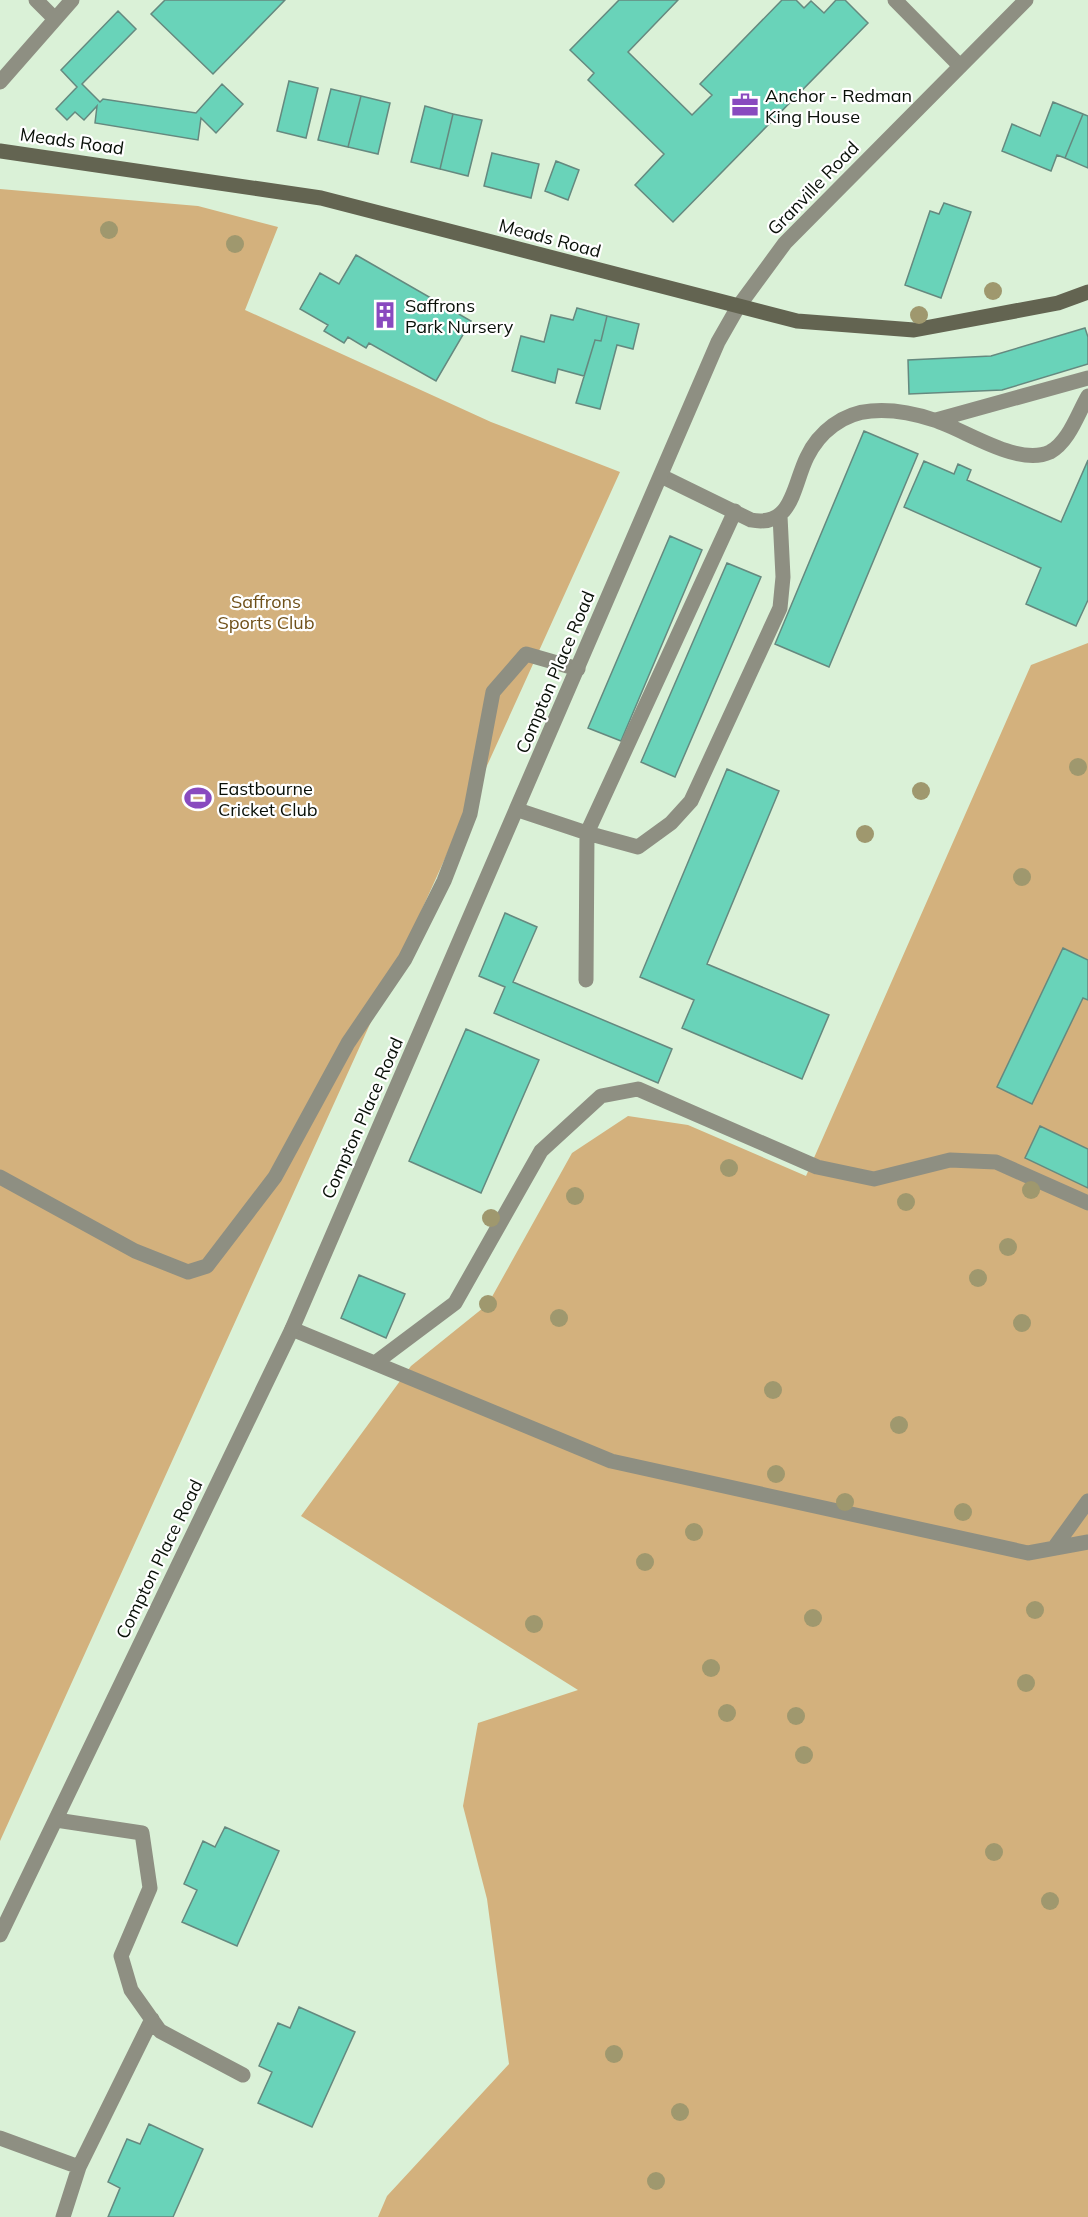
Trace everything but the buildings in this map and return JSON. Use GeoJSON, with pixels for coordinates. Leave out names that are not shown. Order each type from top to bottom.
{"type":"FeatureCollection","features":[{"type":"Feature","properties":{"kind":"street"},"geometry":{"type":"LineString","coordinates":[[36,0],[54,18]]}},
{"type":"Feature","properties":{"kind":"street"},"geometry":{"type":"LineString","coordinates":[[0,82],[72,0]]}},
{"type":"Feature","properties":{"kind":"street"},"geometry":{"type":"LineString","coordinates":[[895,0],[960,66]]}},
{"type":"Feature","properties":{"kind":"street","name":"Granville Road"},"geometry":{"type":"LineString","coordinates":[[738,307],[785,243],[1026,0]]}},
{"type":"Feature","properties":{"kind":"street","name":"Meads Road"},"geometry":{"type":"LineString","coordinates":[[0,151],[321,198],[797,321],[914,330],[1058,303],[1088,292]]}},
{"type":"Feature","properties":{"kind":"street","name":"Compton Place Road"},"geometry":{"type":"LineString","coordinates":[[0,1935],[291,1329],[518,810],[718,342],[738,307]]}},
{"type":"Feature","properties":{"kind":"street"},"geometry":{"type":"LineString","coordinates":[[936,420],[1088,378]]}},
{"type":"Feature","properties":{"kind":"street"},"geometry":{"type":"LineString","coordinates":[[661,476],[751,520],[765,523],[780,516],[792,498],[808,456],[824,433],[846,416],[869,411],[903,411],[936,420],[1029,458],[1050,452],[1063,441],[1088,396]]}},
{"type":"Feature","properties":{"kind":"street"},"geometry":{"type":"LineString","coordinates":[[586,980],[587,833],[735,511]]}},
{"type":"Feature","properties":{"kind":"street"},"geometry":{"type":"LineString","coordinates":[[518,810],[638,847],[671,823],[691,801],[780,608],[783,576],[780,516]]}},
{"type":"Feature","properties":{"kind":"street"},"geometry":{"type":"LineString","coordinates":[[0,1178],[135,1251],[188,1272],[207,1266],[275,1177],[348,1043],[405,959],[444,881],[471,814],[493,692],[526,654],[578,669]]}},
{"type":"Feature","properties":{"kind":"street"},"geometry":{"type":"LineString","coordinates":[[375,1363],[455,1303],[542,1151],[601,1096],[638,1089],[817,1167],[874,1179],[950,1160],[996,1162],[1088,1203]]}},
{"type":"Feature","properties":{"kind":"street"},"geometry":{"type":"LineString","coordinates":[[291,1329],[611,1461],[1028,1553],[1088,1542]]}},
{"type":"Feature","properties":{"kind":"street"},"geometry":{"type":"LineString","coordinates":[[1054,1548],[1088,1501]]}},
{"type":"Feature","properties":{"kind":"street"},"geometry":{"type":"LineString","coordinates":[[56,1820],[142,1833],[150,1888],[121,1956],[131,1990],[160,2031],[243,2075]]}},
{"type":"Feature","properties":{"kind":"street"},"geometry":{"type":"LineString","coordinates":[[63,2217],[79,2167],[152,2019]]}},
{"type":"Feature","properties":{"kind":"street"},"geometry":{"type":"LineString","coordinates":[[0,2138],[79,2167]]}},
{"type":"Feature","properties":{"kind":"green space","name":"Saffrons Sports Club"},"geometry":{"type":"Polygon","coordinates":[[[0,189],[198,206],[278,227],[245,310],[491,422],[620,472],[0,1841],[0,189]]]}},
{"type":"Feature","properties":{"kind":"green space"},"geometry":{"type":"Polygon","coordinates":[[[1088,643],[1088,2217],[378,2217],[387,2196],[509,2064],[487,1899],[463,1806],[478,1723],[578,1690],[301,1516],[411,1366],[488,1304],[572,1153],[628,1116],[688,1125],[806,1176],[1031,665],[1088,643]]]}},
{"type":"Feature","properties":{"kind":"place","name":"Anchor - Redman King House"},"geometry":{"type":"Point","coordinates":[745,105]}},
{"type":"Feature","properties":{"kind":"place","name":"Saffrons Park Nursery"},"geometry":{"type":"Point","coordinates":[385,315]}},
{"type":"Feature","properties":{"kind":"place","name":"Eastbourne Cricket Club"},"geometry":{"type":"Point","coordinates":[198,798]}}]}
